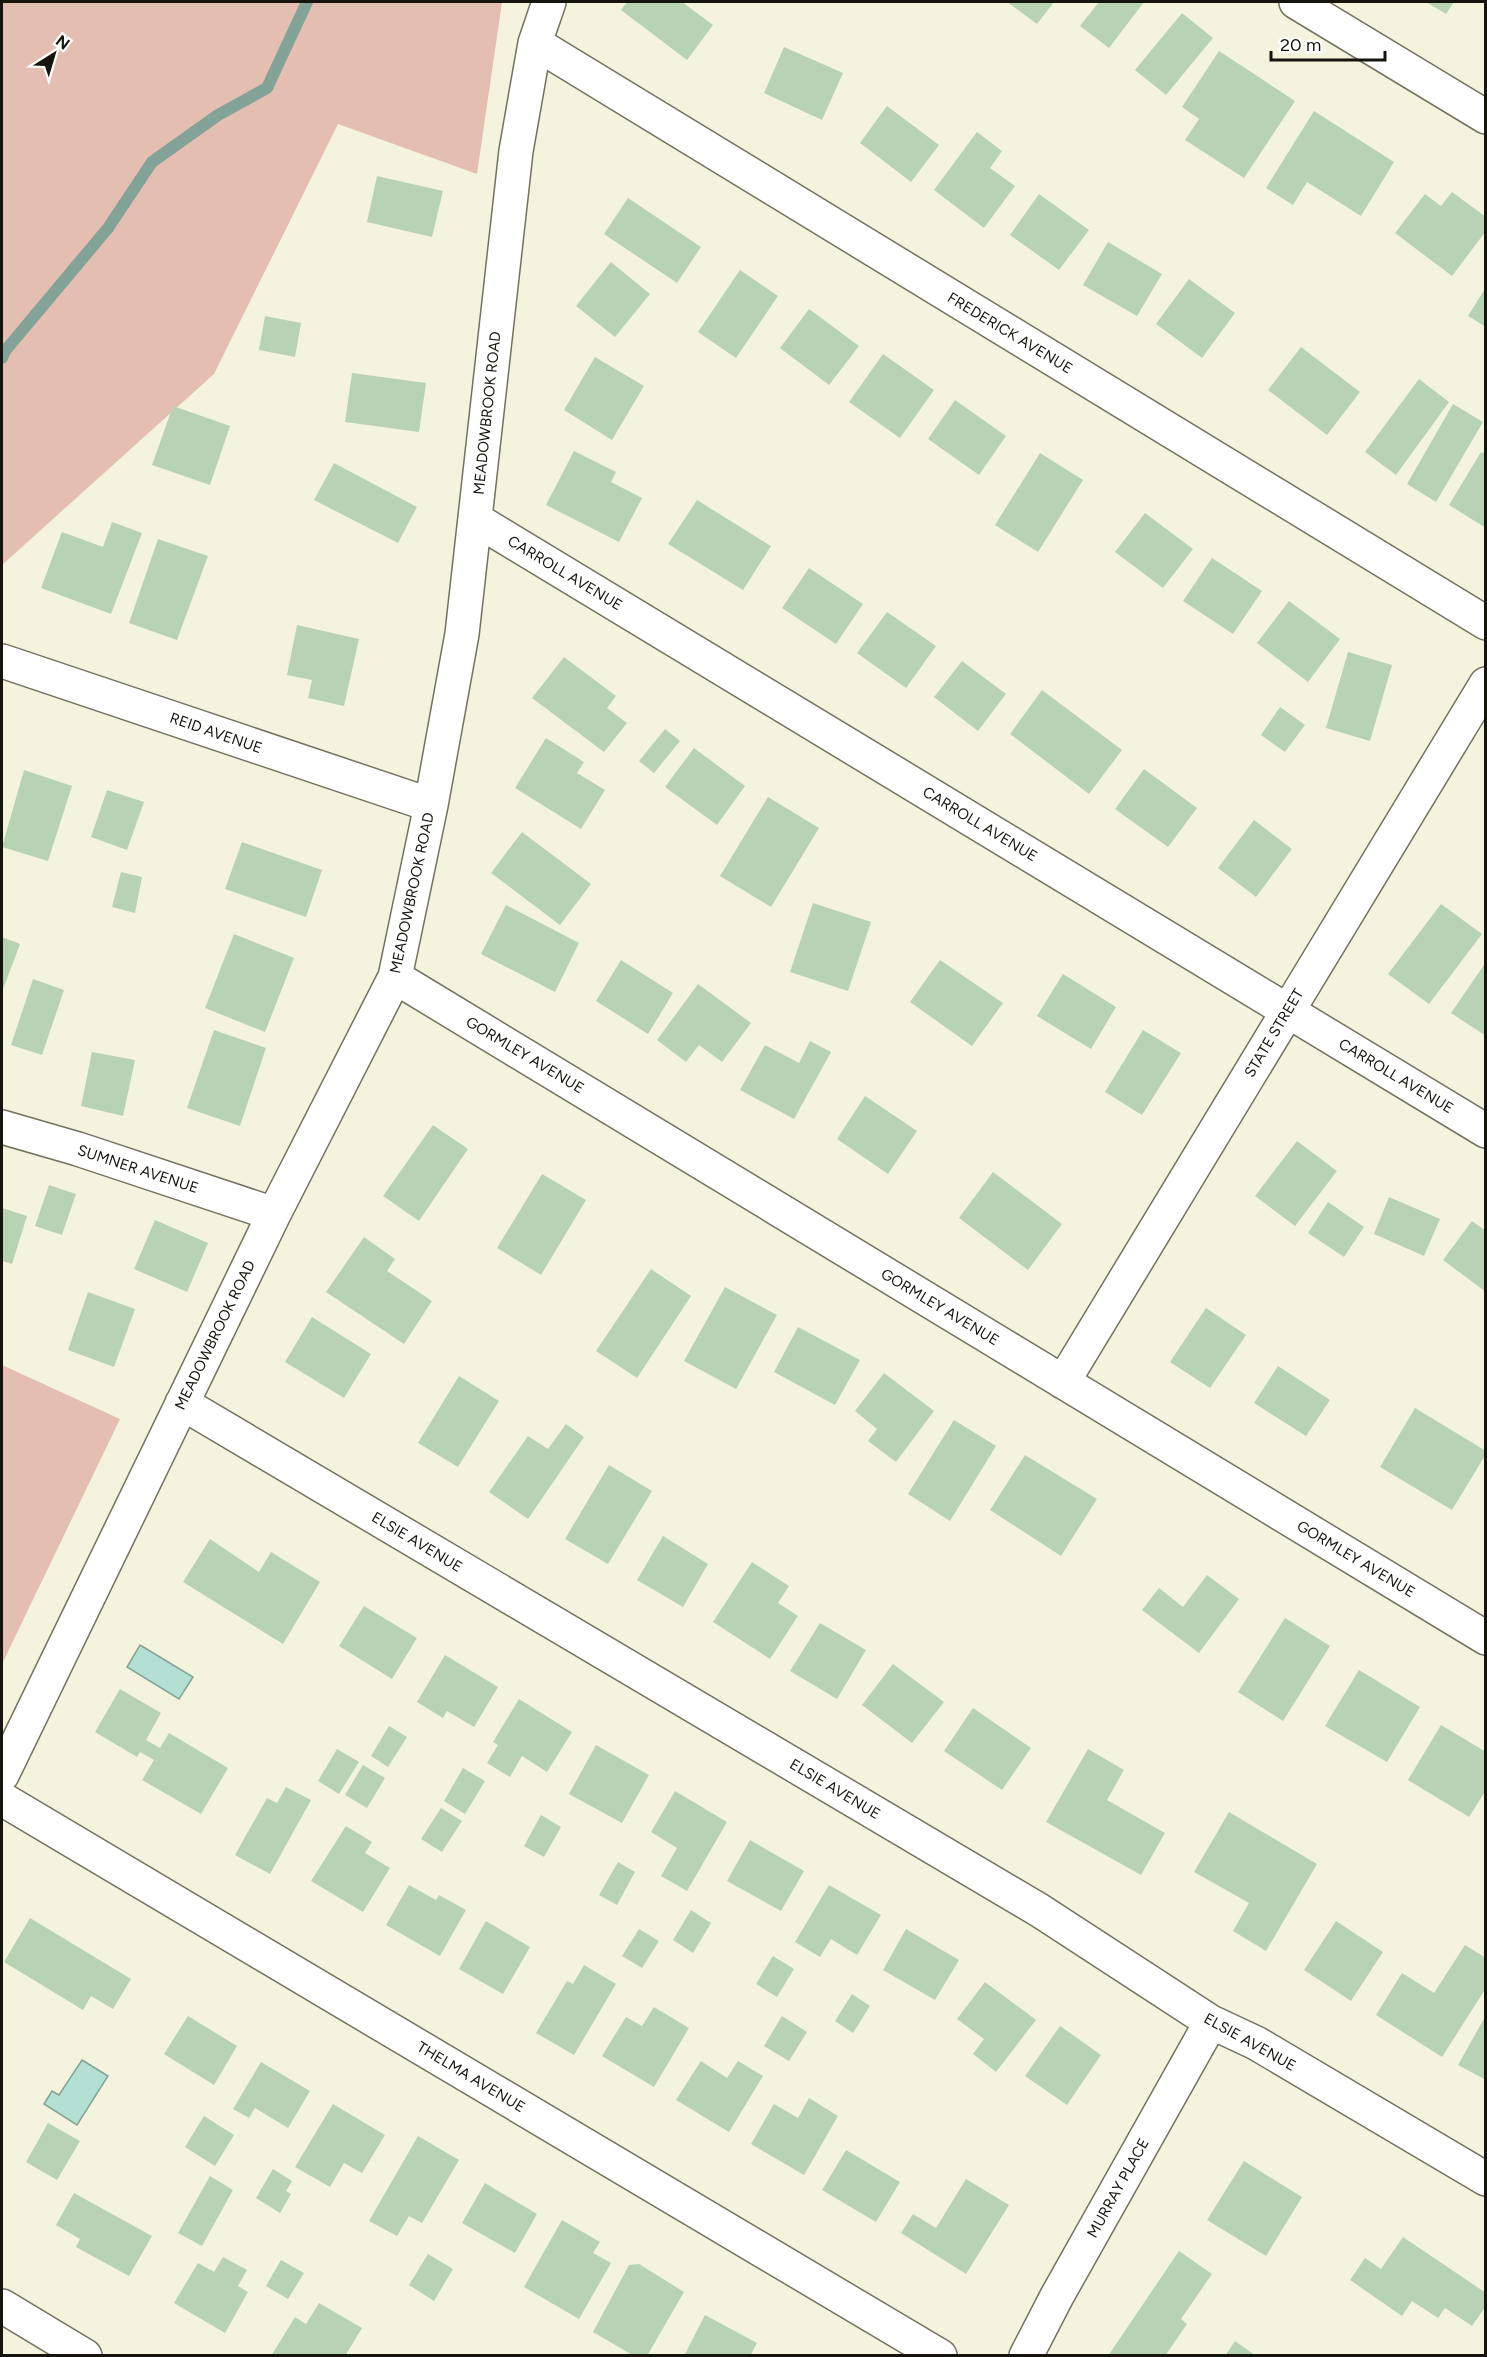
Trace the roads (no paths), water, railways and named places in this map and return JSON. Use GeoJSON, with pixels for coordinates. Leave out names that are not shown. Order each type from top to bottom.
{"type":"FeatureCollection","features":[{"type":"Feature","properties":{"kind":"street","name":"MEADOWBROOK ROAD"},"geometry":{"type":"LineString","coordinates":[[2,1774],[274,1214],[395,977],[431,805],[462,634],[516,151],[535,43],[549,2]]}},
{"type":"Feature","properties":{"kind":"street"},"geometry":{"type":"LineString","coordinates":[[1296,2],[1485,117]]}},
{"type":"Feature","properties":{"kind":"street","name":"FREDERICK AVENUE"},"geometry":{"type":"LineString","coordinates":[[535,43],[1485,623]]}},
{"type":"Feature","properties":{"kind":"street","name":"CARROLL AVENUE"},"geometry":{"type":"LineString","coordinates":[[475,519],[1485,1131]]}},
{"type":"Feature","properties":{"kind":"street","name":"REID AVENUE"},"geometry":{"type":"LineString","coordinates":[[2,661],[431,805]]}},
{"type":"Feature","properties":{"kind":"street","name":"STATE STREET"},"geometry":{"type":"LineString","coordinates":[[1063,1382],[1485,684]]}},
{"type":"Feature","properties":{"kind":"street","name":"GORMLEY AVENUE"},"geometry":{"type":"LineString","coordinates":[[395,977],[1485,1638]]}},
{"type":"Feature","properties":{"kind":"street","name":"SUMNER AVENUE"},"geometry":{"type":"LineString","coordinates":[[2,1127],[78,1149],[274,1214]]}},
{"type":"Feature","properties":{"kind":"street","name":"ELSIE AVENUE"},"geometry":{"type":"LineString","coordinates":[[182,1403],[1039,1910],[1211,2022],[1256,2043],[1485,2179]]}},
{"type":"Feature","properties":{"kind":"street","name":"THELMA AVENUE"},"geometry":{"type":"LineString","coordinates":[[2,1799],[940,2355]]}},
{"type":"Feature","properties":{"kind":"street","name":"MURRAY PLACE"},"geometry":{"type":"LineString","coordinates":[[1026,2355],[1211,2022]]}},
{"type":"Feature","properties":{"kind":"street"},"geometry":{"type":"LineString","coordinates":[[2,2306],[86,2355]]}},
{"type":"Feature","properties":{"kind":"water"},"geometry":{"type":"Polygon","coordinates":[[[140,1645],[193,1677],[179,1699],[127,1667],[140,1645]]]}},
{"type":"Feature","properties":{"kind":"water"},"geometry":{"type":"Polygon","coordinates":[[[82,2060],[108,2076],[77,2125],[44,2104],[52,2091],[59,2095],[82,2060]]]}},
{"type":"Feature","properties":{"kind":"waterway"},"geometry":{"type":"LineString","coordinates":[[2,358],[5,351],[108,228],[152,162],[218,115],[267,88],[307,2]]}}]}
